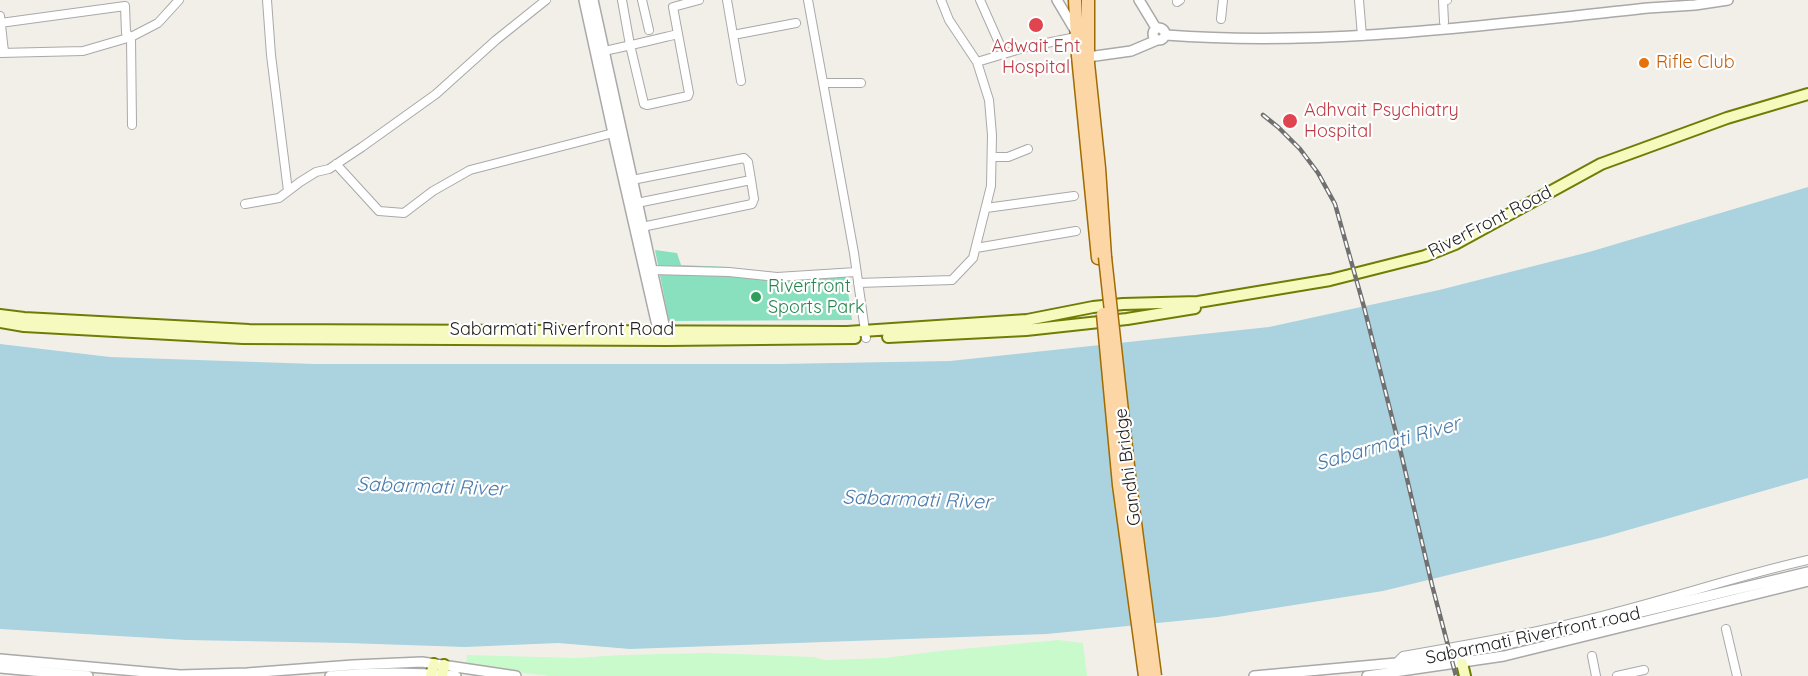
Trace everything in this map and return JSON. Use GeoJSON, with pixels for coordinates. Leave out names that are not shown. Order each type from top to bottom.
{"type":"FeatureCollection","features":[{"type":"Feature","properties":{"kind":"main road"},"geometry":{"type":"LineString","coordinates":[[1075,0],[1076,29],[1102,257]]}},
{"type":"Feature","properties":{"kind":"main road"},"geometry":{"type":"LineString","coordinates":[[1088,0],[1088,57],[1100,179],[1102,257]]}},
{"type":"Feature","properties":{"kind":"main road","name":"RiverFront Road"},"geometry":{"type":"LineString","coordinates":[[1123,304],[1198,302],[1330,280],[1425,256],[1455,244],[1601,164],[1727,118],[1808,94]]}},
{"type":"Feature","properties":{"kind":"main road","name":"RiverFront Road"},"geometry":{"type":"LineString","coordinates":[[1093,323],[1330,285],[1426,260],[1457,248],[1605,170],[1728,124],[1808,101]]}},
{"type":"Feature","properties":{"kind":"main road","name":"Gandhi Bridge"},"geometry":{"type":"LineString","coordinates":[[1102,257],[1119,485],[1145,676]]}},
{"type":"Feature","properties":{"kind":"main road","name":"Gandhi Bridge"},"geometry":{"type":"LineString","coordinates":[[1102,257],[1155,676]]}},
{"type":"Feature","properties":{"kind":"main road","name":"Sabarmati Riverfront Road"},"geometry":{"type":"LineString","coordinates":[[866,334],[1027,320],[1093,307],[1123,304]]}},
{"type":"Feature","properties":{"kind":"main road","name":"Sabarmati Riverfront Road"},"geometry":{"type":"LineString","coordinates":[[0,315],[249,330],[662,335]]}},
{"type":"Feature","properties":{"kind":"main road","name":"Sabarmati Riverfront Road"},"geometry":{"type":"LineString","coordinates":[[0,322],[36,327],[243,338],[866,334],[1026,330],[1093,323]]}},
{"type":"Feature","properties":{"kind":"main road"},"geometry":{"type":"LineString","coordinates":[[1462,663],[1465,676]]}},
{"type":"Feature","properties":{"kind":"street"},"geometry":{"type":"LineString","coordinates":[[131,37],[126,33],[124,3],[1,21],[2,52],[83,51],[131,37],[158,23],[179,0]]}},
{"type":"Feature","properties":{"kind":"street"},"geometry":{"type":"LineString","coordinates":[[267,0],[271,54],[288,191]]}},
{"type":"Feature","properties":{"kind":"street"},"geometry":{"type":"LineString","coordinates":[[245,204],[279,198],[316,172],[329,169],[436,94],[496,40],[546,0]]}},
{"type":"Feature","properties":{"kind":"street"},"geometry":{"type":"LineString","coordinates":[[584,0],[617,132],[662,335]]}},
{"type":"Feature","properties":{"kind":"street"},"geometry":{"type":"LineString","coordinates":[[593,0],[617,132],[632,180],[652,270],[662,335]]}},
{"type":"Feature","properties":{"kind":"street"},"geometry":{"type":"LineString","coordinates":[[622,0],[644,104],[647,105],[688,96],[673,4],[699,0]]}},
{"type":"Feature","properties":{"kind":"street"},"geometry":{"type":"LineString","coordinates":[[642,0],[649,30]]}},
{"type":"Feature","properties":{"kind":"street"},"geometry":{"type":"LineString","coordinates":[[727,0],[741,81]]}},
{"type":"Feature","properties":{"kind":"street"},"geometry":{"type":"LineString","coordinates":[[808,0],[866,334]]}},
{"type":"Feature","properties":{"kind":"street"},"geometry":{"type":"LineString","coordinates":[[858,283],[952,280],[973,258],[976,248],[992,186],[989,100],[976,62],[949,20],[941,0]]}},
{"type":"Feature","properties":{"kind":"street"},"geometry":{"type":"LineString","coordinates":[[980,0],[1004,54]]}},
{"type":"Feature","properties":{"kind":"street"},"geometry":{"type":"LineString","coordinates":[[1057,0],[1076,29]]}},
{"type":"Feature","properties":{"kind":"street"},"geometry":{"type":"LineString","coordinates":[[1064,0],[1076,29]]}},
{"type":"Feature","properties":{"kind":"street"},"geometry":{"type":"LineString","coordinates":[[1139,0],[1156,28],[1153,35],[1161,38],[1249,40],[1362,36],[1728,0]]}},
{"type":"Feature","properties":{"kind":"street"},"geometry":{"type":"LineString","coordinates":[[1221,19],[1223,0]]}},
{"type":"Feature","properties":{"kind":"street"},"geometry":{"type":"LineString","coordinates":[[1359,0],[1362,36]]}},
{"type":"Feature","properties":{"kind":"street"},"geometry":{"type":"LineString","coordinates":[[1444,0],[1444,22]]}},
{"type":"Feature","properties":{"kind":"street"},"geometry":{"type":"LineString","coordinates":[[733,35],[796,23]]}},
{"type":"Feature","properties":{"kind":"street"},"geometry":{"type":"LineString","coordinates":[[976,62],[1076,29]]}},
{"type":"Feature","properties":{"kind":"street"},"geometry":{"type":"LineString","coordinates":[[604,51],[678,34]]}},
{"type":"Feature","properties":{"kind":"street"},"geometry":{"type":"LineString","coordinates":[[131,37],[132,125]]}},
{"type":"Feature","properties":{"kind":"street"},"geometry":{"type":"LineString","coordinates":[[1088,57],[1131,51],[1161,38]]}},
{"type":"Feature","properties":{"kind":"street"},"geometry":{"type":"LineString","coordinates":[[823,83],[861,83]]}},
{"type":"Feature","properties":{"kind":"street"},"geometry":{"type":"LineString","coordinates":[[336,164],[379,211],[404,213],[433,190],[470,170],[617,132]]}},
{"type":"Feature","properties":{"kind":"street"},"geometry":{"type":"LineString","coordinates":[[992,158],[1008,157],[1028,148]]}},
{"type":"Feature","properties":{"kind":"street"},"geometry":{"type":"LineString","coordinates":[[632,180],[744,158],[748,162],[754,199],[752,204],[642,227]]}},
{"type":"Feature","properties":{"kind":"street"},"geometry":{"type":"LineString","coordinates":[[637,203],[751,180]]}},
{"type":"Feature","properties":{"kind":"street"},"geometry":{"type":"LineString","coordinates":[[986,208],[1074,196]]}},
{"type":"Feature","properties":{"kind":"street"},"geometry":{"type":"LineString","coordinates":[[976,248],[1076,231]]}},
{"type":"Feature","properties":{"kind":"street"},"geometry":{"type":"LineString","coordinates":[[652,270],[729,272],[777,277],[856,272]]}},
{"type":"Feature","properties":{"kind":"street"},"geometry":{"type":"LineString","coordinates":[[1396,663],[1402,656],[1496,640],[1609,614],[1805,560],[1807,575]]}},
{"type":"Feature","properties":{"kind":"street","name":"Sabarmati Riverfront road"},"geometry":{"type":"LineString","coordinates":[[1367,676],[1504,656],[1556,644],[1807,575]]}},
{"type":"Feature","properties":{"kind":"street","name":"Sabarmati Riverfront road"},"geometry":{"type":"LineString","coordinates":[[1254,676],[1396,663],[1495,648],[1807,575]]}},
{"type":"Feature","properties":{"kind":"street"},"geometry":{"type":"LineString","coordinates":[[1726,628],[1737,676]]}},
{"type":"Feature","properties":{"kind":"street"},"geometry":{"type":"LineString","coordinates":[[1592,656],[1596,676]]}},
{"type":"Feature","properties":{"kind":"street"},"geometry":{"type":"LineString","coordinates":[[0,659],[180,675],[411,662],[437,672],[456,676]]}},
{"type":"Feature","properties":{"kind":"street"},"geometry":{"type":"LineString","coordinates":[[0,668],[88,676]]}},
{"type":"Feature","properties":{"kind":"street"},"geometry":{"type":"LineString","coordinates":[[1617,676],[1644,670]]}},
{"type":"Feature","properties":{"kind":"street"},"geometry":{"type":"LineString","coordinates":[[330,676],[437,672],[516,676]]}},
{"type":"Feature","properties":{"kind":"green space","name":"Riverfront Sports Park"},"geometry":{"type":"Polygon","coordinates":[[[655,250],[677,253],[681,265],[785,273],[845,270],[852,320],[669,321],[655,250]]]}},
{"type":"Feature","properties":{"kind":"green space"},"geometry":{"type":"Polygon","coordinates":[[[1058,640],[1083,643],[1087,676],[550,676],[466,666],[467,655],[577,658],[709,653],[814,657],[824,660],[885,658],[1058,640]]]}},
{"type":"Feature","properties":{"kind":"water","name":"Sabarmati River"},"geometry":{"type":"Polygon","coordinates":[[[1808,187],[1808,478],[1604,537],[1383,591],[1218,617],[1047,634],[630,649],[558,643],[465,647],[186,640],[0,629],[0,344],[110,357],[315,364],[778,364],[950,361],[1269,327],[1439,290],[1589,252],[1808,187]]]}},
{"type":"Feature","properties":{"kind":"railway"},"geometry":{"type":"LineString","coordinates":[[1263,115],[1300,149],[1318,173],[1335,204],[1364,307],[1456,676]]}},
{"type":"Feature","properties":{"kind":"place","name":"Adwait Ent Hospital"},"geometry":{"type":"Point","coordinates":[1036,25]}},
{"type":"Feature","properties":{"kind":"place","name":"Rifle Club"},"geometry":{"type":"Point","coordinates":[1644,63]}},
{"type":"Feature","properties":{"kind":"place","name":"Adhvait Psychiatry Hospital"},"geometry":{"type":"Point","coordinates":[1290,121]}},
{"type":"Feature","properties":{"kind":"place","name":"Riverfront Sports Park"},"geometry":{"type":"Point","coordinates":[756,297]}}]}
